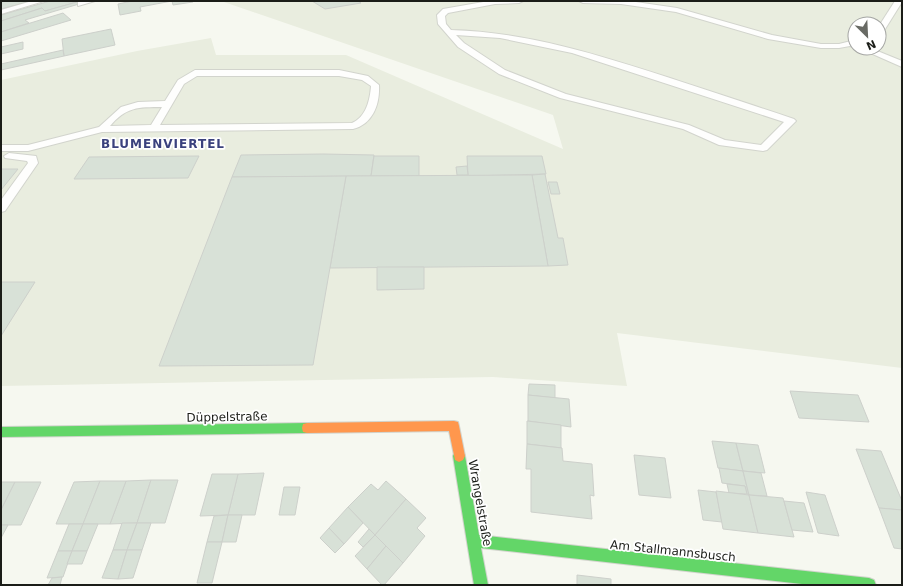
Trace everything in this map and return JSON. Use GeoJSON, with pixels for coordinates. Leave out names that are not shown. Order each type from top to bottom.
{"type":"FeatureCollection","features":[{"type":"Feature","properties":{"kind":"street","name":"Düppelstraße"},"geometry":{"type":"LineString","coordinates":[[1,432],[454,426]]}},
{"type":"Feature","properties":{"kind":"street","name":"Wrangelstraße"},"geometry":{"type":"LineString","coordinates":[[454,426],[475,540],[481,585]]}},
{"type":"Feature","properties":{"kind":"street","name":"Am Stallmannsbusch"},"geometry":{"type":"LineString","coordinates":[[475,540],[869,585]]}},
{"type":"Feature","properties":{"kind":"lane"},"geometry":{"type":"LineString","coordinates":[[1,12],[40,1]]}},
{"type":"Feature","properties":{"kind":"lane"},"geometry":{"type":"LineString","coordinates":[[81,4],[91,1]]}},
{"type":"Feature","properties":{"kind":"lane"},"geometry":{"type":"LineString","coordinates":[[448,32],[478,32],[522,38],[581,52],[791,121],[763,148],[723,143],[686,127],[563,96],[502,72],[461,46],[448,32],[442,24],[441,15],[446,11],[495,2],[519,1]]}},
{"type":"Feature","properties":{"kind":"lane"},"geometry":{"type":"LineString","coordinates":[[583,1],[622,2],[677,10],[772,37],[821,46],[839,46],[847,44]]}},
{"type":"Feature","properties":{"kind":"lane"},"geometry":{"type":"LineString","coordinates":[[887,20],[899,1]]}},
{"type":"Feature","properties":{"kind":"lane"},"geometry":{"type":"LineString","coordinates":[[883,56],[902,64]]}},
{"type":"Feature","properties":{"kind":"lane"},"geometry":{"type":"LineString","coordinates":[[1,148],[28,148],[102,128],[154,128],[353,126],[361,123],[367,117],[375,85],[365,78],[340,73],[195,73],[181,82],[154,128]]}},
{"type":"Feature","properties":{"kind":"lane"},"geometry":{"type":"LineString","coordinates":[[102,128],[118,111],[126,107],[143,104],[168,104]]}},
{"type":"Feature","properties":{"kind":"lane"},"geometry":{"type":"LineString","coordinates":[[1,156],[32,158],[33,163],[1,208]]}},
{"type":"Feature","properties":{"kind":"shaded area"},"geometry":{"type":"Polygon","coordinates":[[[221,1],[902,1],[902,368],[617,333],[627,386],[493,377],[1,386],[1,80],[137,51],[211,38],[216,55],[346,55],[563,149],[553,115],[221,1]]]}},
{"type":"Feature","properties":{"kind":"building"},"geometry":{"type":"Polygon","coordinates":[[[1,1],[28,1],[28,2],[1,9],[1,1]]]}},
{"type":"Feature","properties":{"kind":"building"},"geometry":{"type":"Polygon","coordinates":[[[50,1],[77,2],[45,11],[42,8],[1,21],[1,15],[50,1]]]}},
{"type":"Feature","properties":{"kind":"building"},"geometry":{"type":"Polygon","coordinates":[[[132,1],[172,1],[140,7],[141,11],[120,15],[118,4],[132,1]]]}},
{"type":"Feature","properties":{"kind":"building"},"geometry":{"type":"Polygon","coordinates":[[[172,1],[193,1],[193,2],[173,5],[172,1]]]}},
{"type":"Feature","properties":{"kind":"building"},"geometry":{"type":"Polygon","coordinates":[[[312,1],[358,1],[361,3],[325,9],[312,1]]]}},
{"type":"Feature","properties":{"kind":"building"},"geometry":{"type":"Polygon","coordinates":[[[77,2],[79,4],[25,20],[29,23],[1,32],[1,21],[42,8],[45,11],[77,2]]]}},
{"type":"Feature","properties":{"kind":"building"},"geometry":{"type":"Polygon","coordinates":[[[63,13],[71,20],[1,41],[1,32],[63,13]]]}},
{"type":"Feature","properties":{"kind":"building"},"geometry":{"type":"Polygon","coordinates":[[[111,29],[115,45],[64,56],[62,39],[111,29]]]}},
{"type":"Feature","properties":{"kind":"building"},"geometry":{"type":"Polygon","coordinates":[[[23,42],[23,49],[1,54],[1,47],[23,42]]]}},
{"type":"Feature","properties":{"kind":"building"},"geometry":{"type":"Polygon","coordinates":[[[63,50],[64,56],[1,70],[1,64],[63,50]]]}},
{"type":"Feature","properties":{"kind":"building"},"geometry":{"type":"Polygon","coordinates":[[[241,155],[374,155],[371,176],[232,177],[241,155]]]}},
{"type":"Feature","properties":{"kind":"building"},"geometry":{"type":"Polygon","coordinates":[[[199,156],[188,178],[74,179],[89,157],[199,156]]]}},
{"type":"Feature","properties":{"kind":"building"},"geometry":{"type":"Polygon","coordinates":[[[374,156],[419,156],[419,176],[371,176],[374,156]]]}},
{"type":"Feature","properties":{"kind":"building"},"geometry":{"type":"Polygon","coordinates":[[[467,156],[542,156],[546,174],[468,176],[467,156]]]}},
{"type":"Feature","properties":{"kind":"building"},"geometry":{"type":"Polygon","coordinates":[[[467,166],[468,175],[457,175],[456,167],[467,166]]]}},
{"type":"Feature","properties":{"kind":"building"},"geometry":{"type":"Polygon","coordinates":[[[1,169],[18,169],[1,190],[1,169]]]}},
{"type":"Feature","properties":{"kind":"building"},"geometry":{"type":"Polygon","coordinates":[[[545,174],[558,238],[563,238],[568,265],[548,266],[532,175],[545,174]]]}},
{"type":"Feature","properties":{"kind":"building"},"geometry":{"type":"Polygon","coordinates":[[[532,175],[548,266],[330,268],[346,176],[532,175]]]}},
{"type":"Feature","properties":{"kind":"building"},"geometry":{"type":"Polygon","coordinates":[[[346,176],[313,365],[159,366],[232,177],[346,176]]]}},
{"type":"Feature","properties":{"kind":"building"},"geometry":{"type":"Polygon","coordinates":[[[548,182],[557,182],[560,194],[551,194],[548,182]]]}},
{"type":"Feature","properties":{"kind":"building"},"geometry":{"type":"Polygon","coordinates":[[[377,267],[424,267],[424,289],[377,290],[377,267]]]}},
{"type":"Feature","properties":{"kind":"building"},"geometry":{"type":"Polygon","coordinates":[[[1,282],[35,282],[1,336],[1,282]]]}},
{"type":"Feature","properties":{"kind":"building"},"geometry":{"type":"Polygon","coordinates":[[[529,384],[555,385],[555,398],[528,395],[529,384]]]}},
{"type":"Feature","properties":{"kind":"building"},"geometry":{"type":"Polygon","coordinates":[[[790,391],[858,395],[869,422],[799,418],[790,391]]]}},
{"type":"Feature","properties":{"kind":"building"},"geometry":{"type":"Polygon","coordinates":[[[528,395],[569,399],[571,427],[528,421],[528,395]]]}},
{"type":"Feature","properties":{"kind":"building"},"geometry":{"type":"Polygon","coordinates":[[[527,421],[561,425],[561,448],[527,444],[527,421]]]}},
{"type":"Feature","properties":{"kind":"building"},"geometry":{"type":"Polygon","coordinates":[[[712,441],[736,443],[743,471],[718,468],[712,441]]]}},
{"type":"Feature","properties":{"kind":"building"},"geometry":{"type":"Polygon","coordinates":[[[736,443],[758,445],[765,473],[743,471],[736,443]]]}},
{"type":"Feature","properties":{"kind":"building"},"geometry":{"type":"Polygon","coordinates":[[[527,444],[562,448],[563,461],[592,464],[594,496],[590,495],[592,519],[531,512],[531,469],[526,469],[527,444]]]}},
{"type":"Feature","properties":{"kind":"building"},"geometry":{"type":"Polygon","coordinates":[[[856,449],[881,451],[902,501],[902,510],[879,508],[856,449]]]}},
{"type":"Feature","properties":{"kind":"building"},"geometry":{"type":"Polygon","coordinates":[[[634,455],[665,458],[671,498],[639,495],[634,455]]]}},
{"type":"Feature","properties":{"kind":"building"},"geometry":{"type":"Polygon","coordinates":[[[719,468],[743,471],[749,495],[747,494],[745,486],[722,483],[719,468]]]}},
{"type":"Feature","properties":{"kind":"building"},"geometry":{"type":"Polygon","coordinates":[[[743,471],[761,473],[767,496],[749,495],[743,471]]]}},
{"type":"Feature","properties":{"kind":"building"},"geometry":{"type":"Polygon","coordinates":[[[264,473],[255,515],[228,515],[238,474],[264,473]]]}},
{"type":"Feature","properties":{"kind":"building"},"geometry":{"type":"Polygon","coordinates":[[[212,474],[238,474],[228,515],[200,516],[212,474]]]}},
{"type":"Feature","properties":{"kind":"building"},"geometry":{"type":"Polygon","coordinates":[[[151,480],[137,523],[110,524],[126,481],[151,480]]]}},
{"type":"Feature","properties":{"kind":"building"},"geometry":{"type":"Polygon","coordinates":[[[151,480],[178,480],[165,523],[137,523],[151,480]]]}},
{"type":"Feature","properties":{"kind":"building"},"geometry":{"type":"Polygon","coordinates":[[[100,481],[83,524],[56,524],[74,482],[100,481]]]}},
{"type":"Feature","properties":{"kind":"building"},"geometry":{"type":"Polygon","coordinates":[[[100,481],[126,481],[110,524],[83,524],[100,481]]]}},
{"type":"Feature","properties":{"kind":"building"},"geometry":{"type":"Polygon","coordinates":[[[386,481],[406,499],[375,535],[348,507],[371,484],[378,490],[386,481]]]}},
{"type":"Feature","properties":{"kind":"building"},"geometry":{"type":"Polygon","coordinates":[[[1,482],[15,482],[1,510],[1,482]]]}},
{"type":"Feature","properties":{"kind":"building"},"geometry":{"type":"Polygon","coordinates":[[[15,482],[41,482],[21,525],[1,525],[1,510],[15,482]]]}},
{"type":"Feature","properties":{"kind":"building"},"geometry":{"type":"Polygon","coordinates":[[[727,484],[745,486],[747,494],[729,493],[727,484]]]}},
{"type":"Feature","properties":{"kind":"building"},"geometry":{"type":"Polygon","coordinates":[[[284,487],[300,487],[295,515],[279,515],[284,487]]]}},
{"type":"Feature","properties":{"kind":"building"},"geometry":{"type":"Polygon","coordinates":[[[698,490],[716,492],[722,522],[703,520],[698,490]]]}},
{"type":"Feature","properties":{"kind":"building"},"geometry":{"type":"Polygon","coordinates":[[[716,491],[749,495],[758,533],[723,529],[716,491]]]}},
{"type":"Feature","properties":{"kind":"building"},"geometry":{"type":"Polygon","coordinates":[[[806,492],[825,495],[839,536],[818,533],[806,492]]]}},
{"type":"Feature","properties":{"kind":"building"},"geometry":{"type":"Polygon","coordinates":[[[749,495],[783,498],[794,537],[758,533],[749,495]]]}},
{"type":"Feature","properties":{"kind":"building"},"geometry":{"type":"Polygon","coordinates":[[[406,499],[426,518],[417,528],[425,536],[403,563],[375,535],[406,499]]]}},
{"type":"Feature","properties":{"kind":"building"},"geometry":{"type":"Polygon","coordinates":[[[784,501],[804,503],[813,532],[792,530],[784,501]]]}},
{"type":"Feature","properties":{"kind":"building"},"geometry":{"type":"Polygon","coordinates":[[[348,507],[363,523],[344,544],[329,528],[348,507]]]}},
{"type":"Feature","properties":{"kind":"building"},"geometry":{"type":"Polygon","coordinates":[[[879,508],[902,510],[902,549],[894,548],[879,508]]]}},
{"type":"Feature","properties":{"kind":"building"},"geometry":{"type":"Polygon","coordinates":[[[228,515],[222,542],[207,542],[214,516],[228,515]]]}},
{"type":"Feature","properties":{"kind":"building"},"geometry":{"type":"Polygon","coordinates":[[[228,515],[242,515],[236,542],[222,542],[228,515]]]}},
{"type":"Feature","properties":{"kind":"building"},"geometry":{"type":"Polygon","coordinates":[[[122,523],[137,523],[127,550],[113,550],[122,523]]]}},
{"type":"Feature","properties":{"kind":"building"},"geometry":{"type":"Polygon","coordinates":[[[137,523],[151,523],[142,550],[127,550],[137,523]]]}},
{"type":"Feature","properties":{"kind":"building"},"geometry":{"type":"Polygon","coordinates":[[[69,524],[83,524],[72,551],[58,551],[69,524]]]}},
{"type":"Feature","properties":{"kind":"building"},"geometry":{"type":"Polygon","coordinates":[[[83,524],[98,524],[87,551],[72,551],[83,524]]]}},
{"type":"Feature","properties":{"kind":"building"},"geometry":{"type":"Polygon","coordinates":[[[1,525],[8,525],[1,538],[1,525]]]}},
{"type":"Feature","properties":{"kind":"building"},"geometry":{"type":"Polygon","coordinates":[[[329,528],[344,544],[335,553],[320,538],[329,528]]]}},
{"type":"Feature","properties":{"kind":"building"},"geometry":{"type":"Polygon","coordinates":[[[369,529],[375,535],[363,547],[358,542],[369,529]]]}},
{"type":"Feature","properties":{"kind":"building"},"geometry":{"type":"Polygon","coordinates":[[[375,535],[386,546],[367,569],[355,556],[375,535]]]}},
{"type":"Feature","properties":{"kind":"building"},"geometry":{"type":"Polygon","coordinates":[[[207,542],[222,542],[212,583],[197,583],[207,542]]]}},
{"type":"Feature","properties":{"kind":"building"},"geometry":{"type":"Polygon","coordinates":[[[386,546],[403,563],[384,585],[382,585],[367,569],[386,546]]]}},
{"type":"Feature","properties":{"kind":"building"},"geometry":{"type":"Polygon","coordinates":[[[113,550],[127,550],[118,579],[102,578],[113,550]]]}},
{"type":"Feature","properties":{"kind":"building"},"geometry":{"type":"Polygon","coordinates":[[[127,550],[142,550],[133,578],[118,579],[127,550]]]}},
{"type":"Feature","properties":{"kind":"building"},"geometry":{"type":"Polygon","coordinates":[[[58,551],[72,551],[63,577],[47,578],[58,551]]]}},
{"type":"Feature","properties":{"kind":"building"},"geometry":{"type":"Polygon","coordinates":[[[72,551],[87,551],[82,564],[67,564],[72,551]]]}},
{"type":"Feature","properties":{"kind":"building"},"geometry":{"type":"Polygon","coordinates":[[[577,575],[611,579],[611,585],[577,585],[577,575]]]}},
{"type":"Feature","properties":{"kind":"building"},"geometry":{"type":"Polygon","coordinates":[[[62,577],[60,585],[48,585],[52,578],[62,577]]]}},
{"type":"Feature","properties":{"kind":"traffic: fast"},"geometry":{"type":"LineString","coordinates":[[1,432],[307,428]]}},
{"type":"Feature","properties":{"kind":"traffic: fast"},"geometry":{"type":"LineString","coordinates":[[459,456],[481,585]]}},
{"type":"Feature","properties":{"kind":"traffic: fast"},"geometry":{"type":"LineString","coordinates":[[475,541],[869,585]]}},
{"type":"Feature","properties":{"kind":"traffic: slow"},"geometry":{"type":"LineString","coordinates":[[307,428],[454,426],[459,456]]}},
{"type":"Feature","properties":{"kind":"district","name":"BLUMENVIERTEL"},"geometry":{"type":"Point","coordinates":[163,144]}}]}
